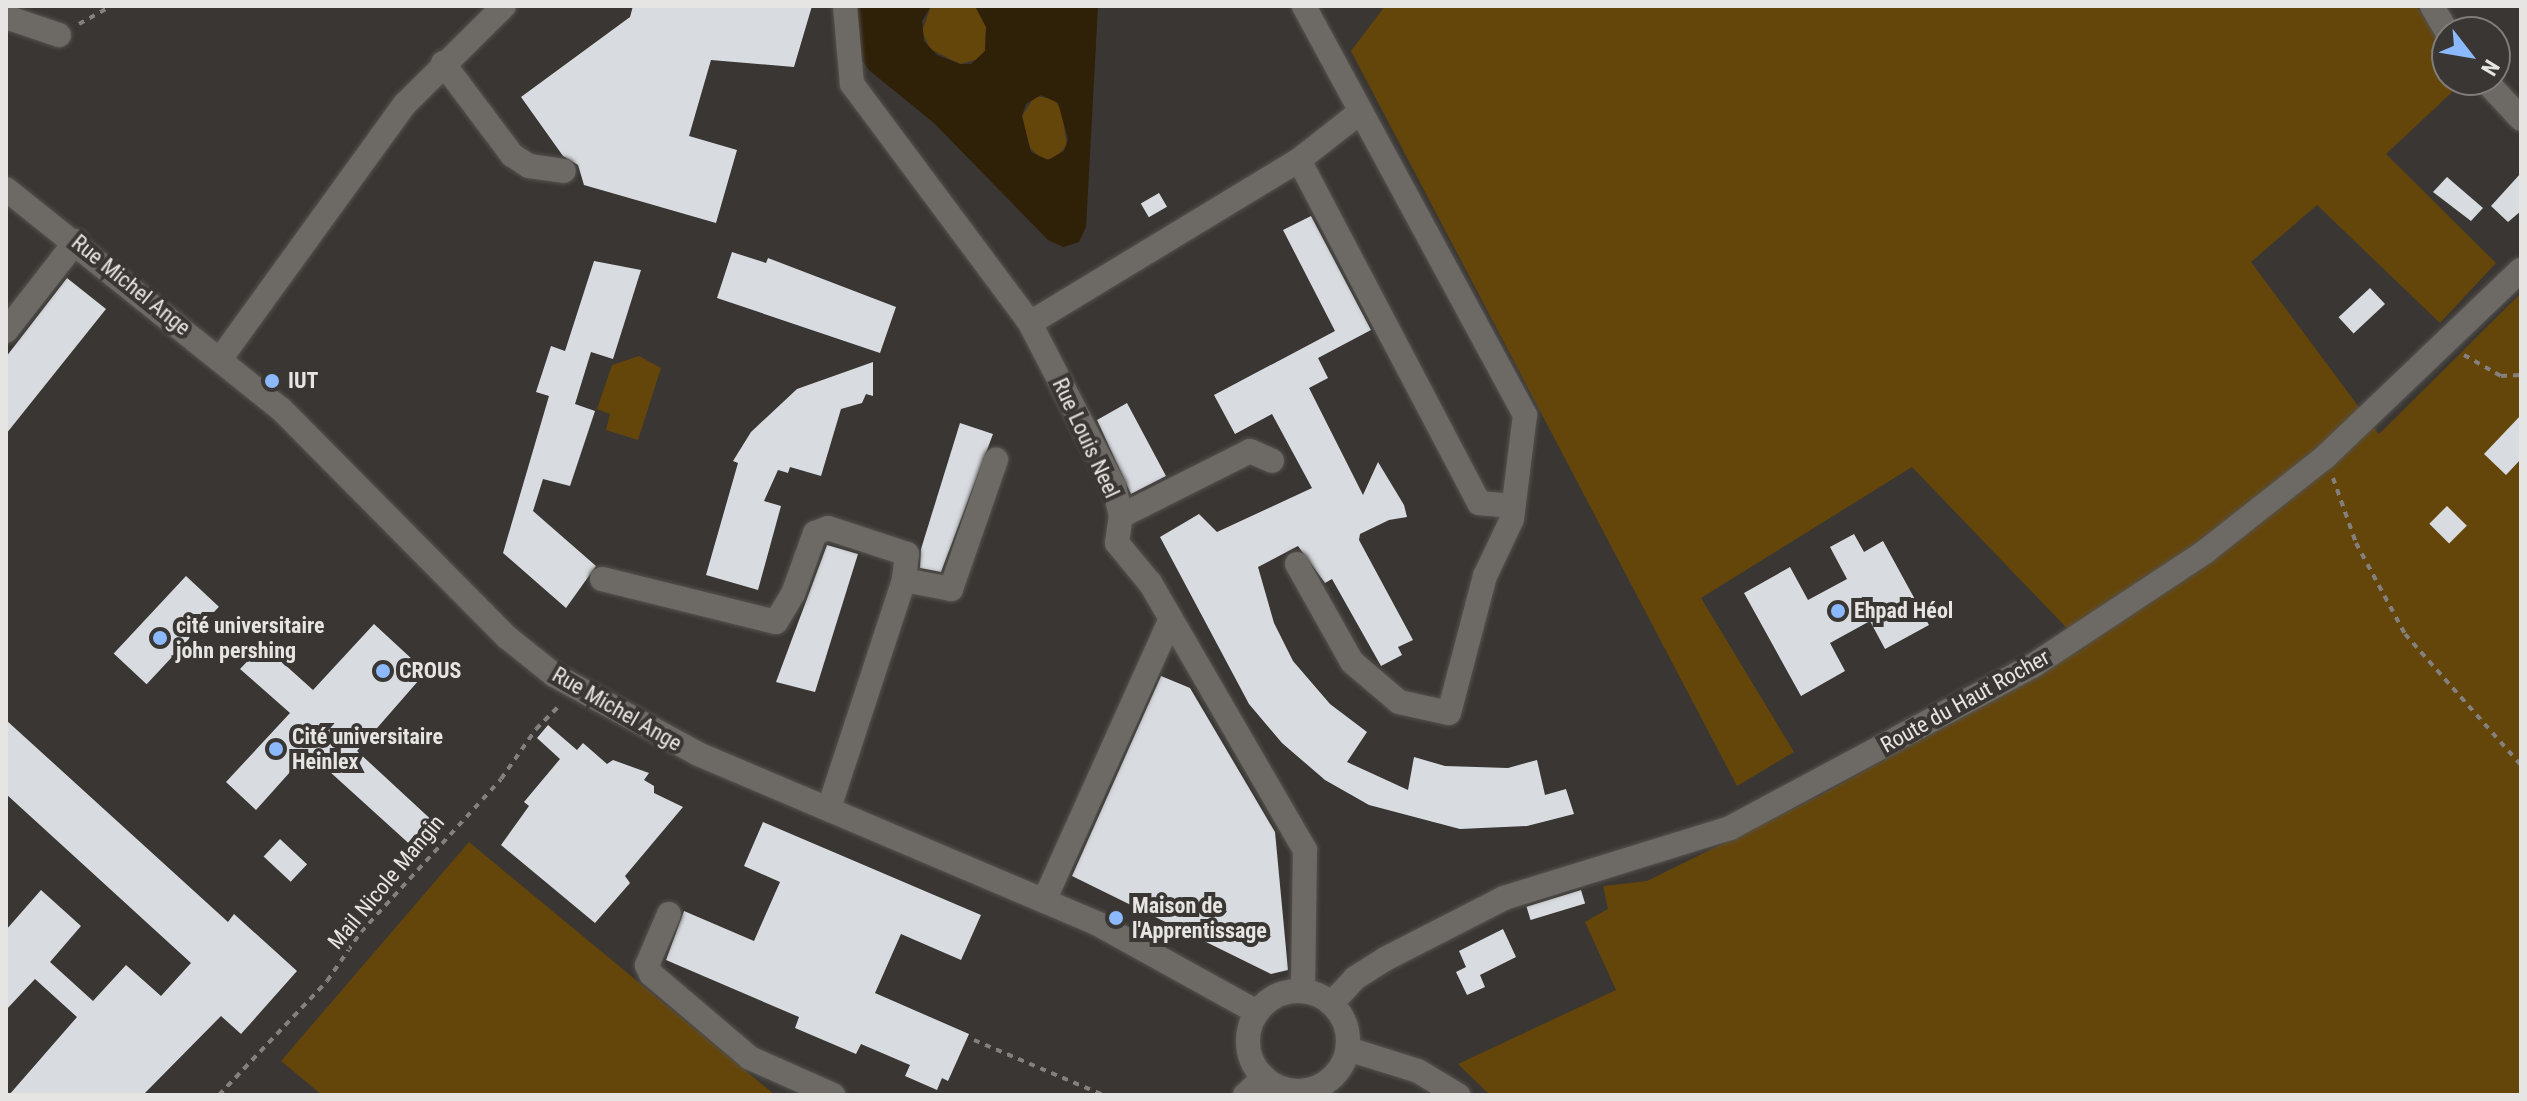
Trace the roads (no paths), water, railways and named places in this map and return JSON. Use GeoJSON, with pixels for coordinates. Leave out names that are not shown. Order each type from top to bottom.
{"type":"FeatureCollection","features":[{"type":"Feature","properties":{"kind":"street"},"geometry":{"type":"LineString","coordinates":[[221,358],[405,104],[443,63],[504,6]]}},
{"type":"Feature","properties":{"kind":"street","name":"Rue Louis Neel"},"geometry":{"type":"LineString","coordinates":[[845,6],[852,84],[1030,323],[1114,486],[1121,516],[1117,543],[1150,583],[1305,850],[1303,990]]}},
{"type":"Feature","properties":{"kind":"street"},"geometry":{"type":"LineString","coordinates":[[1297,564],[1352,662],[1399,702],[1449,713],[1476,602],[1513,506],[1525,415],[1359,113],[1306,7]]}},
{"type":"Feature","properties":{"kind":"street"},"geometry":{"type":"LineString","coordinates":[[6,17],[59,35]]}},
{"type":"Feature","properties":{"kind":"street"},"geometry":{"type":"LineString","coordinates":[[443,63],[512,155],[549,172],[564,171]]}},
{"type":"Feature","properties":{"kind":"street"},"geometry":{"type":"LineString","coordinates":[[2500,96],[2521,119]]}},
{"type":"Feature","properties":{"kind":"street"},"geometry":{"type":"LineString","coordinates":[[1030,323],[1299,160],[1359,113]]}},
{"type":"Feature","properties":{"kind":"street"},"geometry":{"type":"LineString","coordinates":[[1299,160],[1479,503],[1513,506]]}},
{"type":"Feature","properties":{"kind":"street","name":"Rue Michel Ange"},"geometry":{"type":"LineString","coordinates":[[6,189],[221,358],[304,431],[508,638],[576,689],[698,754],[1098,924],[1257,1012]]}},
{"type":"Feature","properties":{"kind":"street"},"geometry":{"type":"LineString","coordinates":[[6,331],[76,241]]}},
{"type":"Feature","properties":{"kind":"street","name":"Route du Haut Rocher"},"geometry":{"type":"LineString","coordinates":[[1332,1003],[1355,978],[1385,959],[1504,898],[1730,828],[1960,706],[2129,605],[2325,457],[2521,270]]}},
{"type":"Feature","properties":{"kind":"street"},"geometry":{"type":"LineString","coordinates":[[1121,516],[1250,451],[1272,461]]}},
{"type":"Feature","properties":{"kind":"street"},"geometry":{"type":"LineString","coordinates":[[904,580],[951,589],[996,460]]}},
{"type":"Feature","properties":{"kind":"street"},"geometry":{"type":"LineString","coordinates":[[602,579],[776,622],[793,594],[815,533],[828,528],[907,554],[904,580],[829,808]]}},
{"type":"Feature","properties":{"kind":"street"},"geometry":{"type":"LineString","coordinates":[[1044,901],[1170,620]]}},
{"type":"Feature","properties":{"kind":"street"},"geometry":{"type":"LineString","coordinates":[[669,914],[647,965],[651,974],[750,1058],[833,1095]]}},
{"type":"Feature","properties":{"kind":"street"},"geometry":{"type":"LineString","coordinates":[[1303,990],[1332,1003],[1347,1028],[1348,1049],[1336,1074],[1311,1089],[1285,1089],[1264,1077],[1250,1054],[1248,1036],[1257,1012],[1276,996],[1303,990]]}},
{"type":"Feature","properties":{"kind":"street"},"geometry":{"type":"LineString","coordinates":[[1348,1049],[1418,1071],[1458,1095]]}},
{"type":"Feature","properties":{"kind":"street"},"geometry":{"type":"LineString","coordinates":[[1245,1095],[1264,1077]]}},
{"type":"Feature","properties":{"kind":"place","name":"IUT"},"geometry":{"type":"Point","coordinates":[272,381]}},
{"type":"Feature","properties":{"kind":"place","name":"Ehpad Héol"},"geometry":{"type":"Point","coordinates":[1838,611]}},
{"type":"Feature","properties":{"kind":"place","name":"cité universitaire john pershing"},"geometry":{"type":"Point","coordinates":[160,638]}},
{"type":"Feature","properties":{"kind":"place","name":"CROUS"},"geometry":{"type":"Point","coordinates":[383,671]}},
{"type":"Feature","properties":{"kind":"place","name":"Cité universitaire Heinlex"},"geometry":{"type":"Point","coordinates":[276,749]}},
{"type":"Feature","properties":{"kind":"place","name":"Maison de l'Apprentissage"},"geometry":{"type":"Point","coordinates":[1116,918]}}]}
